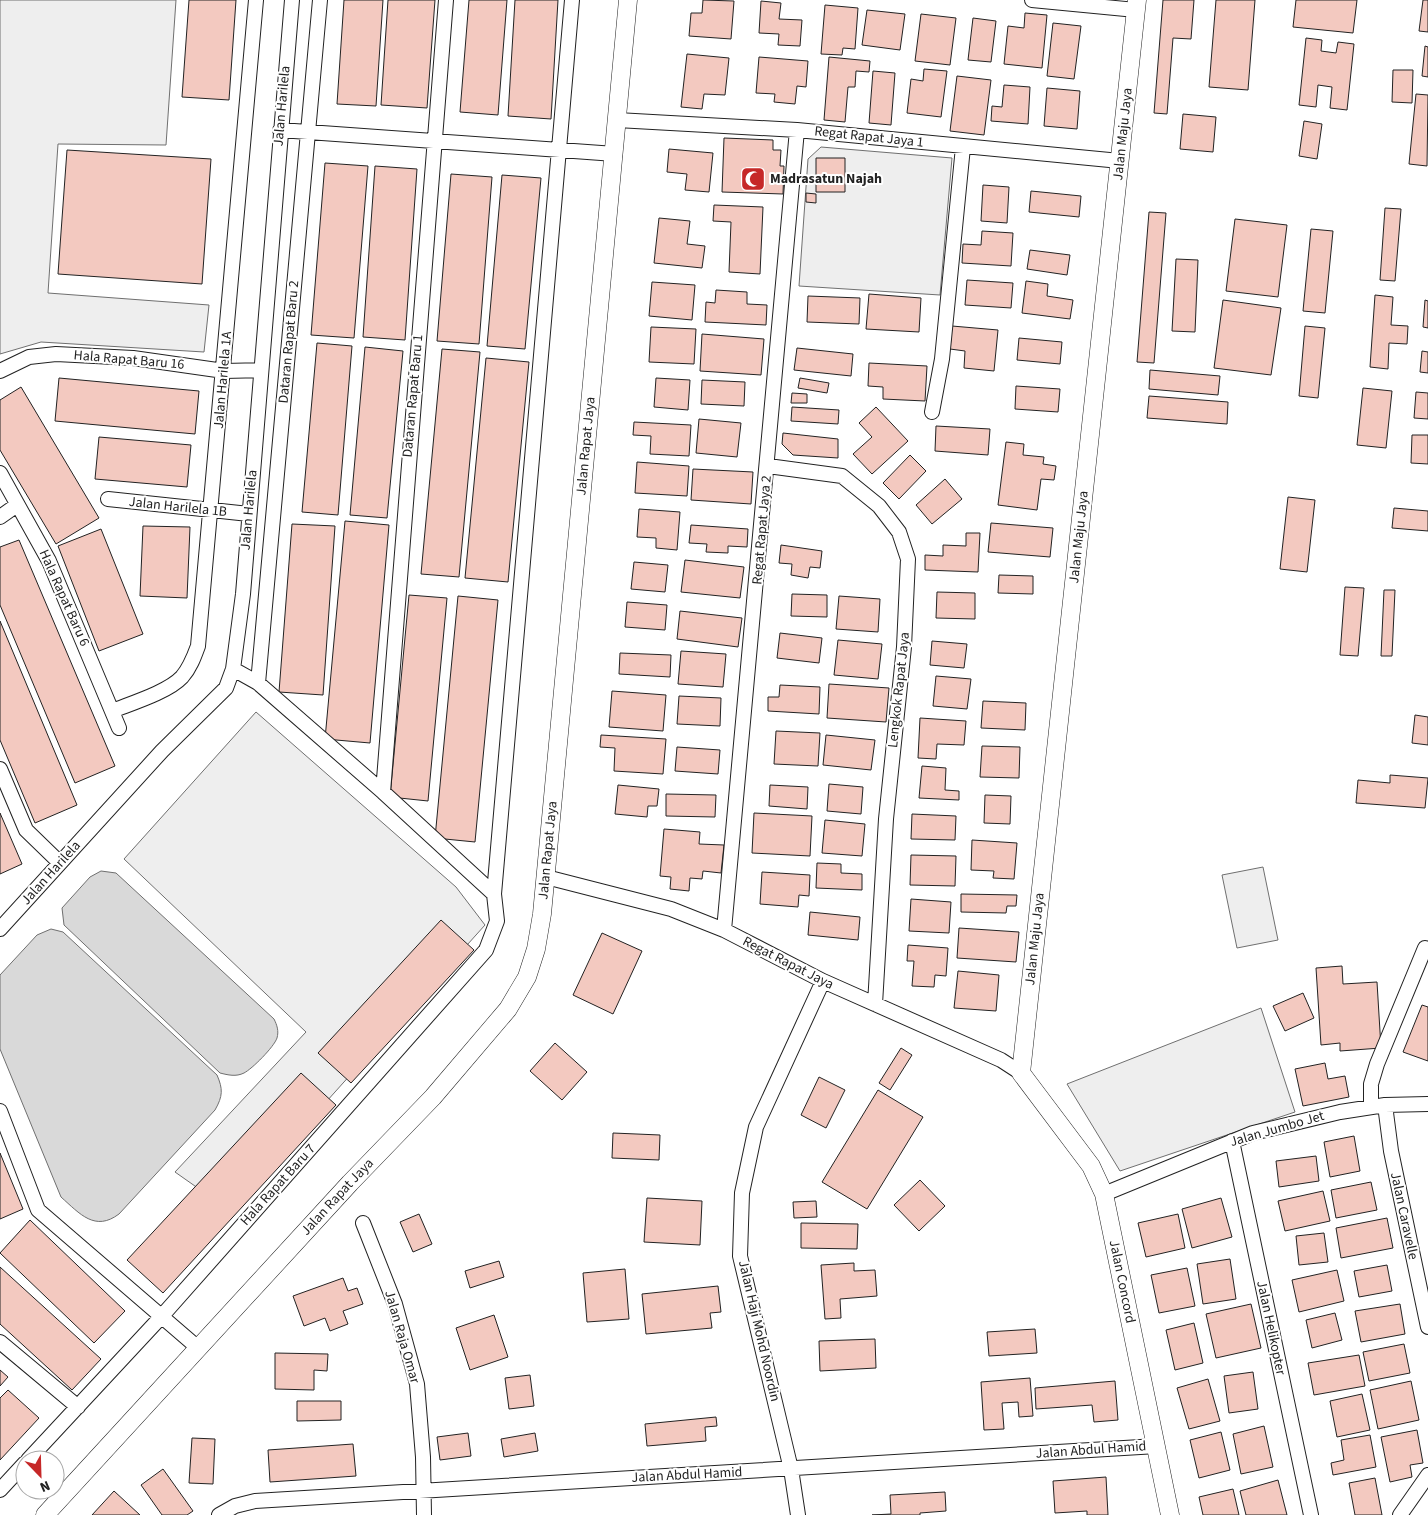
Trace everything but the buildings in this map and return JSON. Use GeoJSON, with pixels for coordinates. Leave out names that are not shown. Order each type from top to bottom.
{"type":"FeatureCollection","features":[{"type":"Feature","properties":{"kind":"street","name":"Jalan Harilela 1A"},"geometry":{"type":"LineString","coordinates":[[112,711],[160,691],[180,679],[190,666],[198,646],[256,0]]}},
{"type":"Feature","properties":{"kind":"street","name":"Jalan Harilela"},"geometry":{"type":"LineString","coordinates":[[0,929],[162,751],[226,688],[233,669],[243,594],[292,0]]}},
{"type":"Feature","properties":{"kind":"street","name":"Dataran Rapat Baru 2"},"geometry":{"type":"LineString","coordinates":[[258,683],[320,0]]}},
{"type":"Feature","properties":{"kind":"street","name":"Dataran Rapat Baru 1"},"geometry":{"type":"LineString","coordinates":[[383,792],[446,0]]}},
{"type":"Feature","properties":{"kind":"street"},"geometry":{"type":"LineString","coordinates":[[494,894],[572,0]]}},
{"type":"Feature","properties":{"kind":"street","name":"Jalan Rapat Jaya"},"geometry":{"type":"LineString","coordinates":[[44,1515],[197,1347],[433,1097],[508,1009],[527,977],[536,949],[546,877],[628,0]]}},
{"type":"Feature","properties":{"kind":"street"},"geometry":{"type":"LineString","coordinates":[[1032,0],[1137,5]]}},
{"type":"Feature","properties":{"kind":"street","name":"Jalan Maju Jaya"},"geometry":{"type":"LineString","coordinates":[[1021,1073],[1137,5]]}},
{"type":"Feature","properties":{"kind":"street","name":"Regat Rapat Jaya 1"},"geometry":{"type":"LineString","coordinates":[[617,120],[796,130],[1120,162]]}},
{"type":"Feature","properties":{"kind":"street"},"geometry":{"type":"LineString","coordinates":[[280,130],[615,154]]}},
{"type":"Feature","properties":{"kind":"street","name":"Regat Rapat Jaya 2"},"geometry":{"type":"LineString","coordinates":[[724,930],[768,466],[796,130]]}},
{"type":"Feature","properties":{"kind":"street"},"geometry":{"type":"LineString","coordinates":[[932,412],[942,359],[963,147]]}},
{"type":"Feature","properties":{"kind":"street","name":"Hala Rapat Baru 16"},"geometry":{"type":"LineString","coordinates":[[0,371],[29,357],[56,354],[133,358],[224,371],[261,370]]}},
{"type":"Feature","properties":{"kind":"street","name":"Lengkok Rapat Jaya"},"geometry":{"type":"LineString","coordinates":[[768,466],[842,476],[879,506],[899,532],[908,559],[904,647],[886,819],[875,1004]]}},
{"type":"Feature","properties":{"kind":"street","name":"Hala Rapat Baru 6"},"geometry":{"type":"LineString","coordinates":[[0,473],[49,561],[119,728]]}},
{"type":"Feature","properties":{"kind":"street","name":"Jalan Harilela 1B"},"geometry":{"type":"LineString","coordinates":[[108,499],[249,514]]}},
{"type":"Feature","properties":{"kind":"street"},"geometry":{"type":"LineString","coordinates":[[0,517],[17,505]]}},
{"type":"Feature","properties":{"kind":"street"},"geometry":{"type":"LineString","coordinates":[[233,669],[258,683],[383,792],[494,894]]}},
{"type":"Feature","properties":{"kind":"street"},"geometry":{"type":"LineString","coordinates":[[0,769],[26,830],[60,864]]}},
{"type":"Feature","properties":{"kind":"street","name":"Regat Rapat Jaya"},"geometry":{"type":"LineString","coordinates":[[546,877],[671,909],[724,930],[823,981],[1001,1060],[1021,1073]]}},
{"type":"Feature","properties":{"kind":"street","name":"Hala Rapat Baru 7"},"geometry":{"type":"LineString","coordinates":[[37,1450],[160,1317],[486,950],[497,921],[494,894]]}},
{"type":"Feature","properties":{"kind":"street"},"geometry":{"type":"LineString","coordinates":[[1371,1107],[1371,1084],[1377,1064],[1425,948]]}},
{"type":"Feature","properties":{"kind":"street","name":"Jalan Haji Mohd Noordin"},"geometry":{"type":"LineString","coordinates":[[798,1515],[791,1469],[740,1256],[742,1194],[756,1128],[823,981]]}},
{"type":"Feature","properties":{"kind":"street","name":"Jalan Concord"},"geometry":{"type":"LineString","coordinates":[[1021,1073],[1091,1166],[1104,1194],[1170,1515]]}},
{"type":"Feature","properties":{"kind":"street","name":"Jalan Jumbo Jet"},"geometry":{"type":"LineString","coordinates":[[1104,1194],[1232,1142],[1286,1124],[1340,1112],[1385,1105],[1428,1104]]}},
{"type":"Feature","properties":{"kind":"street","name":"Jalan Caravelle"},"geometry":{"type":"LineString","coordinates":[[1385,1105],[1391,1151],[1428,1326]]}},
{"type":"Feature","properties":{"kind":"street"},"geometry":{"type":"LineString","coordinates":[[0,1111],[38,1210],[197,1347]]}},
{"type":"Feature","properties":{"kind":"street","name":"Jalan Helikopter"},"geometry":{"type":"LineString","coordinates":[[1232,1142],[1311,1515]]}},
{"type":"Feature","properties":{"kind":"street","name":"Jalan Raja Omar"},"geometry":{"type":"LineString","coordinates":[[363,1224],[395,1304],[417,1384],[424,1515]]}},
{"type":"Feature","properties":{"kind":"street"},"geometry":{"type":"LineString","coordinates":[[0,1342],[78,1407]]}},
{"type":"Feature","properties":{"kind":"street","name":"Jalan Abdul Hamid"},"geometry":{"type":"LineString","coordinates":[[219,1515],[235,1506],[255,1501],[1157,1446]]}},
{"type":"Feature","properties":{"kind":"street"},"geometry":{"type":"LineString","coordinates":[[0,1490],[15,1474]]}},
{"type":"Feature","properties":{"kind":"street"},"geometry":{"type":"LineString","coordinates":[[1400,1515],[1428,1475]]}},
{"type":"Feature","properties":{"kind":"shaded area"},"geometry":{"type":"Polygon","coordinates":[[[0,0],[176,0],[166,145],[58,144],[48,293],[209,305],[204,352],[41,342],[0,354],[0,0]]]}},
{"type":"Feature","properties":{"kind":"shaded area"},"geometry":{"type":"Polygon","coordinates":[[[821,147],[952,158],[940,295],[799,286],[808,159],[821,147]]]}},
{"type":"Feature","properties":{"kind":"shaded area"},"geometry":{"type":"Polygon","coordinates":[[[256,712],[456,887],[485,925],[229,1210],[175,1172],[306,1032],[124,859],[256,712]]]}},
{"type":"Feature","properties":{"kind":"shaded area"},"geometry":{"type":"Polygon","coordinates":[[[1263,867],[1278,940],[1237,948],[1222,875],[1263,867]]]}},
{"type":"Feature","properties":{"kind":"shaded area"},"geometry":{"type":"Polygon","coordinates":[[[101,871],[116,873],[274,1019],[278,1030],[275,1042],[248,1071],[235,1075],[220,1073],[64,925],[62,908],[90,877],[101,871]]]}},
{"type":"Feature","properties":{"kind":"shaded area"},"geometry":{"type":"Polygon","coordinates":[[[51,929],[63,932],[217,1075],[221,1089],[220,1101],[215,1110],[119,1214],[102,1221],[88,1219],[81,1215],[61,1197],[0,1049],[0,975],[37,935],[51,929]]]}},
{"type":"Feature","properties":{"kind":"shaded area"},"geometry":{"type":"Polygon","coordinates":[[[1261,1008],[1295,1112],[1120,1171],[1067,1084],[1261,1008]]]}},
{"type":"Feature","properties":{"kind":"place","name":"Madrasatun Najah"},"geometry":{"type":"Point","coordinates":[753,179]}}]}
